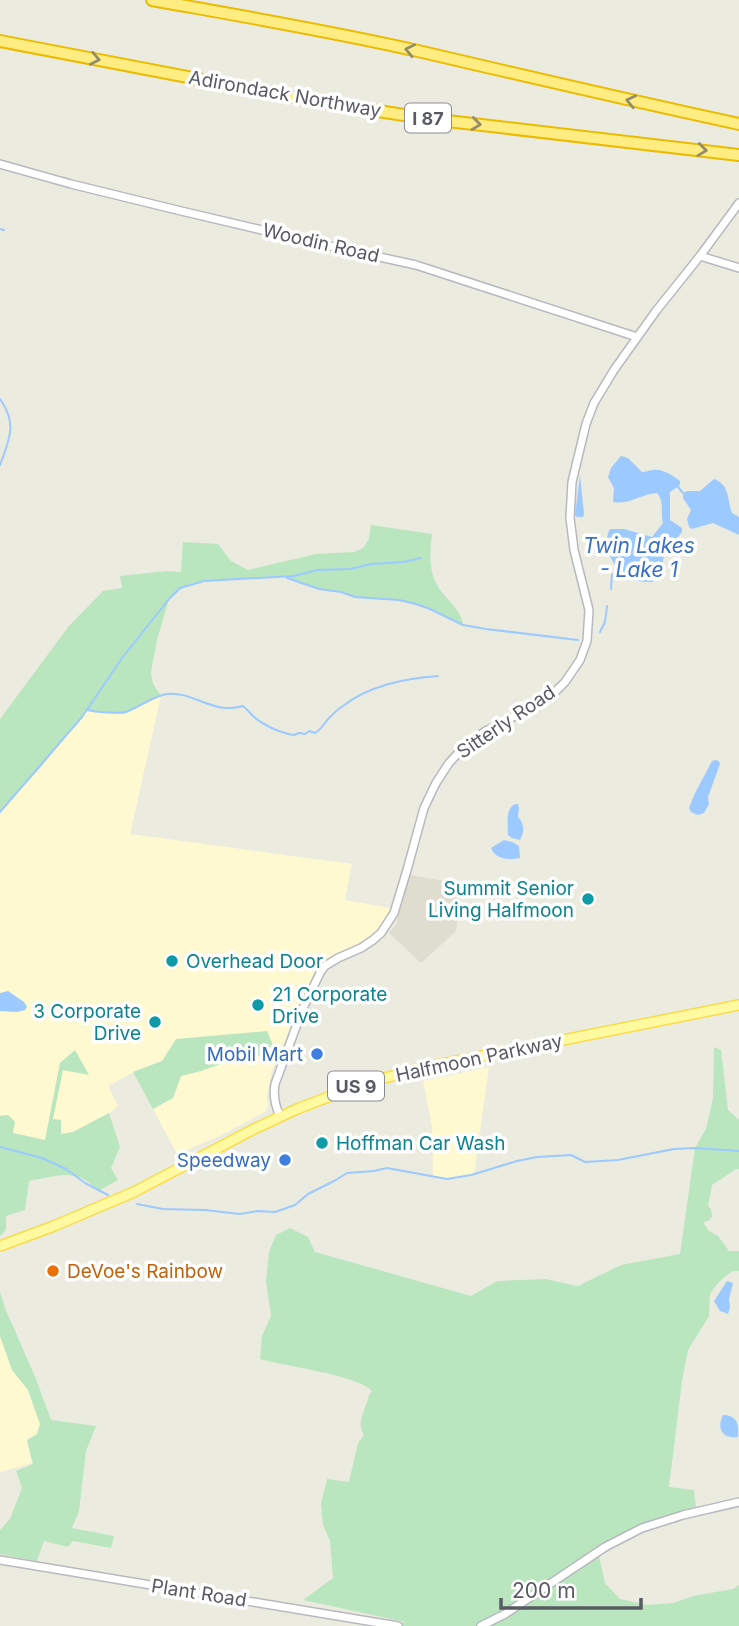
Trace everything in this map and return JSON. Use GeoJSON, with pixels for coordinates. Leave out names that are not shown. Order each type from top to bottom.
{"type":"FeatureCollection","features":[{"type":"Feature","properties":{"kind":"highway"},"geometry":{"type":"LineString","coordinates":[[152,0],[273,21],[417,51],[739,124]]}},
{"type":"Feature","properties":{"kind":"highway","name":"Adirondack Northway"},"geometry":{"type":"LineString","coordinates":[[0,41],[359,109],[739,155]]}},
{"type":"Feature","properties":{"kind":"highway"},"geometry":{"type":"LineString","coordinates":[[0,48],[36,48]]}},
{"type":"Feature","properties":{"kind":"main road","name":"Halfmoon Parkway"},"geometry":{"type":"LineString","coordinates":[[0,1246],[134,1192],[280,1116],[365,1083],[427,1067],[739,1005]]}},
{"type":"Feature","properties":{"kind":"street","name":"Woodin Road"},"geometry":{"type":"LineString","coordinates":[[0,164],[177,210],[416,265],[637,337]]}},
{"type":"Feature","properties":{"kind":"street","name":"Sitterly Road"},"geometry":{"type":"LineString","coordinates":[[280,1116],[276,1107],[275,1084],[307,999],[324,966],[373,940],[388,923],[397,904],[424,808],[445,768],[461,750],[484,732],[554,693],[575,668],[584,651],[589,625],[589,604],[570,527],[572,482],[586,424],[594,403],[614,370],[739,203]]}},
{"type":"Feature","properties":{"kind":"street"},"geometry":{"type":"LineString","coordinates":[[700,256],[739,268]]}},
{"type":"Feature","properties":{"kind":"street"},"geometry":{"type":"LineString","coordinates":[[481,1626],[505,1614],[605,1547],[642,1528],[739,1502]]}},
{"type":"Feature","properties":{"kind":"street","name":"Plant Road"},"geometry":{"type":"LineString","coordinates":[[0,1560],[398,1626]]}},
{"type":"Feature","properties":{"kind":"shaded area"},"geometry":{"type":"Polygon","coordinates":[[[161,696],[130,834],[352,864],[345,900],[390,908],[388,915],[370,938],[336,954],[318,970],[307,988],[278,1057],[177,1039],[162,1061],[108,1086],[118,1106],[109,1113],[73,1132],[45,1140],[12,1133],[15,1121],[8,1115],[0,1116],[0,812],[87,710],[126,712],[161,696]]]}},
{"type":"Feature","properties":{"kind":"shaded area"},"geometry":{"type":"Polygon","coordinates":[[[410,875],[463,884],[456,931],[421,963],[389,933],[396,924],[410,875]]]}},
{"type":"Feature","properties":{"kind":"shaded area"},"geometry":{"type":"Polygon","coordinates":[[[246,1055],[278,1057],[272,1071],[265,1112],[220,1136],[177,1154],[153,1109],[173,1098],[181,1076],[246,1055]]]}},
{"type":"Feature","properties":{"kind":"shaded area"},"geometry":{"type":"Polygon","coordinates":[[[489,1067],[474,1174],[447,1179],[433,1177],[432,1126],[423,1081],[489,1067]]]}},
{"type":"Feature","properties":{"kind":"shaded area"},"geometry":{"type":"Polygon","coordinates":[[[0,1336],[12,1370],[28,1390],[40,1424],[37,1434],[27,1441],[32,1463],[0,1472],[0,1336]]]}},
{"type":"Feature","properties":{"kind":"green space"},"geometry":{"type":"Polygon","coordinates":[[[371,525],[432,534],[430,555],[435,582],[460,614],[463,625],[416,604],[355,597],[283,577],[204,581],[180,588],[169,599],[151,672],[153,684],[161,696],[126,712],[87,710],[0,812],[0,719],[69,626],[103,591],[122,588],[120,576],[181,572],[183,542],[218,544],[231,561],[248,570],[316,554],[354,552],[363,548],[369,539],[371,525]]]}},
{"type":"Feature","properties":{"kind":"green space"},"geometry":{"type":"Polygon","coordinates":[[[267,1031],[278,1057],[246,1055],[181,1076],[173,1098],[153,1109],[133,1072],[162,1061],[176,1039],[267,1031]]]}},
{"type":"Feature","properties":{"kind":"green space"},"geometry":{"type":"Polygon","coordinates":[[[714,1047],[721,1050],[728,1110],[739,1120],[739,1169],[712,1185],[708,1206],[712,1217],[703,1222],[729,1251],[739,1251],[739,1271],[732,1271],[710,1294],[709,1316],[688,1350],[682,1381],[669,1487],[694,1490],[696,1507],[679,1522],[657,1526],[599,1556],[605,1583],[620,1599],[647,1605],[673,1603],[693,1596],[733,1589],[739,1585],[739,1626],[386,1626],[405,1622],[303,1600],[333,1578],[330,1541],[323,1525],[321,1503],[327,1479],[349,1482],[358,1443],[364,1435],[361,1420],[372,1391],[352,1380],[260,1359],[262,1336],[271,1316],[266,1281],[269,1252],[276,1235],[290,1228],[308,1237],[315,1252],[471,1296],[497,1281],[545,1279],[578,1286],[621,1265],[680,1254],[695,1148],[706,1129],[713,1098],[714,1047]]]}},
{"type":"Feature","properties":{"kind":"green space"},"geometry":{"type":"Polygon","coordinates":[[[75,1050],[89,1075],[63,1070],[53,1119],[61,1120],[61,1134],[73,1132],[109,1113],[120,1147],[111,1168],[118,1180],[98,1191],[82,1178],[74,1176],[29,1181],[25,1210],[6,1216],[6,1230],[0,1236],[0,1116],[8,1115],[15,1122],[13,1133],[45,1140],[60,1063],[75,1050]]]}},
{"type":"Feature","properties":{"kind":"green space"},"geometry":{"type":"Polygon","coordinates":[[[0,1292],[51,1420],[96,1426],[86,1451],[79,1511],[72,1528],[114,1536],[111,1548],[73,1541],[68,1547],[44,1541],[37,1561],[0,1554],[0,1530],[10,1519],[22,1488],[16,1471],[33,1464],[27,1440],[37,1434],[40,1424],[28,1390],[12,1370],[0,1336],[0,1292]]]}},
{"type":"Feature","properties":{"kind":"water","name":"Twin Lakes - Lake 1"},"geometry":{"type":"Polygon","coordinates":[[[621,456],[628,458],[642,472],[660,470],[680,481],[680,485],[670,492],[670,520],[682,528],[682,532],[664,555],[662,566],[652,582],[634,580],[623,574],[608,549],[610,529],[624,529],[652,537],[663,523],[661,500],[657,493],[624,502],[613,502],[614,488],[608,477],[611,468],[621,456]]]}},
{"type":"Feature","properties":{"kind":"water"},"geometry":{"type":"Polygon","coordinates":[[[580,475],[584,514],[583,517],[577,517],[575,515],[580,475]]]}},
{"type":"Feature","properties":{"kind":"water"},"geometry":{"type":"Polygon","coordinates":[[[714,479],[723,485],[732,513],[739,517],[739,535],[713,523],[692,529],[689,527],[687,519],[691,510],[683,498],[683,493],[700,491],[714,479]]]}},
{"type":"Feature","properties":{"kind":"water"},"geometry":{"type":"Polygon","coordinates":[[[716,760],[720,764],[708,797],[709,804],[704,813],[698,815],[689,808],[712,761],[716,760]]]}},
{"type":"Feature","properties":{"kind":"water"},"geometry":{"type":"Polygon","coordinates":[[[518,804],[518,817],[523,825],[520,840],[508,835],[508,813],[518,804]]]}},
{"type":"Feature","properties":{"kind":"water"},"geometry":{"type":"Polygon","coordinates":[[[504,840],[519,846],[520,858],[503,858],[493,852],[491,848],[504,840]]]}},
{"type":"Feature","properties":{"kind":"water"},"geometry":{"type":"Polygon","coordinates":[[[8,991],[24,1002],[27,1007],[25,1010],[0,1011],[0,993],[8,991]]]}},
{"type":"Feature","properties":{"kind":"water"},"geometry":{"type":"Polygon","coordinates":[[[727,1281],[733,1283],[728,1314],[720,1311],[714,1301],[727,1281]]]}},
{"type":"Feature","properties":{"kind":"water"},"geometry":{"type":"Polygon","coordinates":[[[723,1415],[736,1421],[738,1437],[722,1432],[720,1425],[723,1415]]]}},
{"type":"Feature","properties":{"kind":"waterway"},"geometry":{"type":"LineString","coordinates":[[0,229],[4,230]]}},
{"type":"Feature","properties":{"kind":"waterway"},"geometry":{"type":"LineString","coordinates":[[0,399],[6,408],[10,424],[9,440],[0,465]]}},
{"type":"Feature","properties":{"kind":"waterway"},"geometry":{"type":"LineString","coordinates":[[678,487],[683,493]]}},
{"type":"Feature","properties":{"kind":"waterway"},"geometry":{"type":"LineString","coordinates":[[0,812],[82,717],[122,658],[180,588],[204,581],[294,576],[317,570],[350,569],[421,558]]}},
{"type":"Feature","properties":{"kind":"waterway"},"geometry":{"type":"LineString","coordinates":[[611,589],[612,575],[619,569]]}},
{"type":"Feature","properties":{"kind":"waterway"},"geometry":{"type":"LineString","coordinates":[[287,578],[355,597],[416,604],[463,625],[578,640]]}},
{"type":"Feature","properties":{"kind":"waterway"},"geometry":{"type":"LineString","coordinates":[[600,632],[605,622],[607,606]]}},
{"type":"Feature","properties":{"kind":"waterway"},"geometry":{"type":"LineString","coordinates":[[88,710],[123,713],[162,695],[177,694],[222,708],[243,706],[255,718],[271,727],[294,735],[305,734],[309,731],[315,733],[338,710],[364,693],[400,681],[438,676]]}},
{"type":"Feature","properties":{"kind":"waterway"},"geometry":{"type":"LineString","coordinates":[[0,1147],[42,1158],[66,1169],[108,1195]]}},
{"type":"Feature","properties":{"kind":"waterway"},"geometry":{"type":"LineString","coordinates":[[137,1204],[163,1209],[240,1214],[275,1212],[295,1205],[308,1194],[347,1173],[387,1168],[447,1179],[537,1157],[571,1155],[585,1162],[618,1160],[674,1149],[739,1151]]}},
{"type":"Feature","properties":{"kind":"place","name":"Summit Senior Living Halfmoon"},"geometry":{"type":"Point","coordinates":[588,899]}},
{"type":"Feature","properties":{"kind":"place","name":"Overhead Door"},"geometry":{"type":"Point","coordinates":[172,961]}},
{"type":"Feature","properties":{"kind":"place","name":"21 Corporate Drive"},"geometry":{"type":"Point","coordinates":[258,1005]}},
{"type":"Feature","properties":{"kind":"place","name":"3 Corporate Drive"},"geometry":{"type":"Point","coordinates":[155,1022]}},
{"type":"Feature","properties":{"kind":"place","name":"Mobil Mart"},"geometry":{"type":"Point","coordinates":[317,1054]}},
{"type":"Feature","properties":{"kind":"place","name":"Hoffman Car Wash"},"geometry":{"type":"Point","coordinates":[322,1143]}},
{"type":"Feature","properties":{"kind":"place","name":"Speedway"},"geometry":{"type":"Point","coordinates":[285,1160]}},
{"type":"Feature","properties":{"kind":"place","name":"DeVoe's Rainbow"},"geometry":{"type":"Point","coordinates":[53,1271]}}]}
